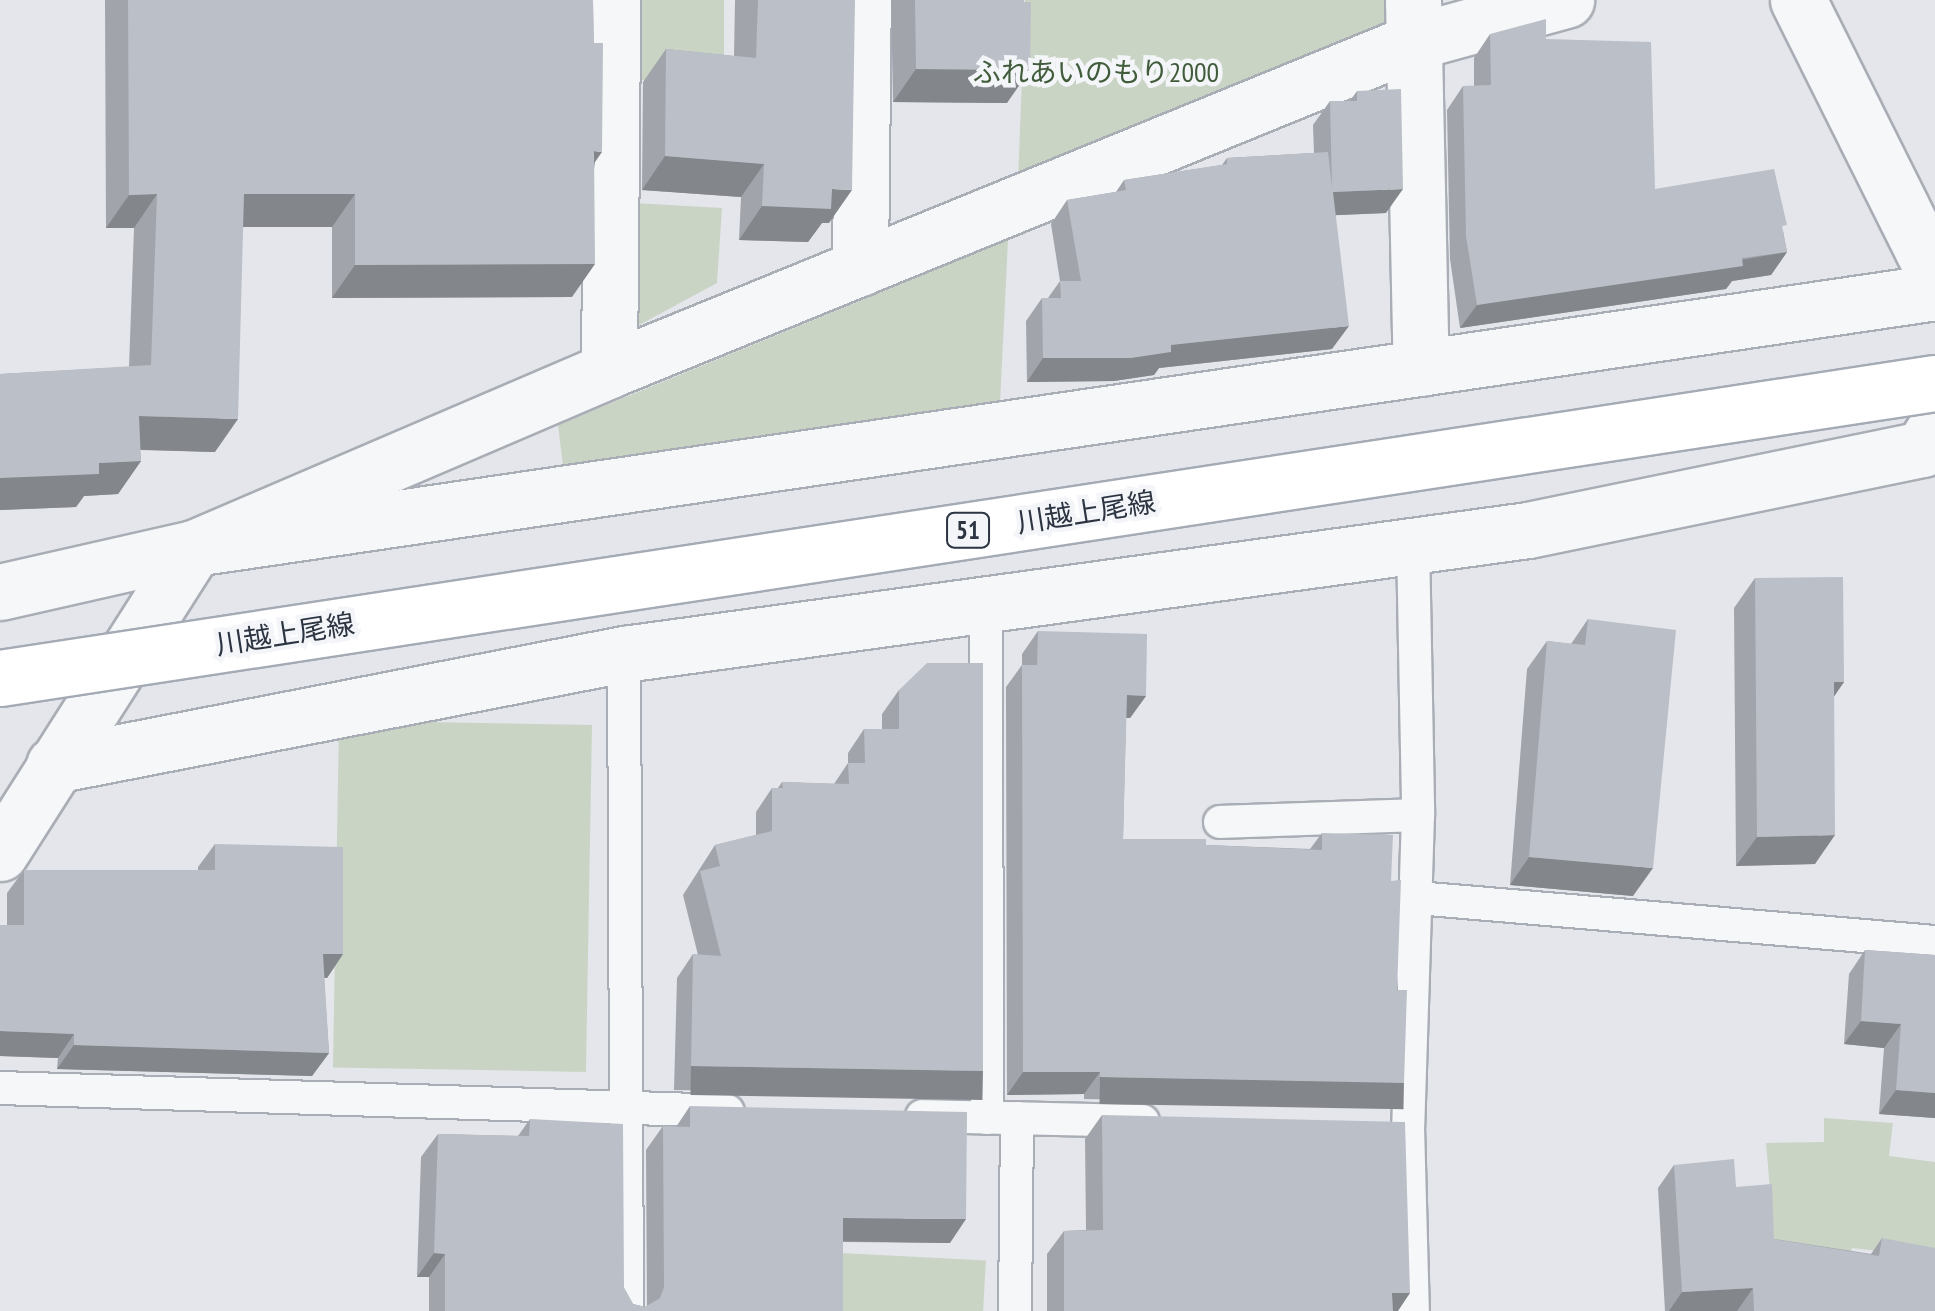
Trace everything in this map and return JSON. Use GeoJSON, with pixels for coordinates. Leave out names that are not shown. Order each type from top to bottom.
{"type":"FeatureCollection","features":[{"type":"Feature","properties":{"kind":"main road","name":"川越上尾線"},"geometry":{"type":"LineString","coordinates":[[0,678],[1935,383]]}},
{"type":"Feature","properties":{"kind":"street"},"geometry":{"type":"LineString","coordinates":[[609,370],[612,0]]}},
{"type":"Feature","properties":{"kind":"street"},"geometry":{"type":"LineString","coordinates":[[860,268],[862,0]]}},
{"type":"Feature","properties":{"kind":"street"},"geometry":{"type":"LineString","coordinates":[[0,853],[194,548],[609,370],[860,268],[1413,21],[1566,0]]}},
{"type":"Feature","properties":{"kind":"street"},"geometry":{"type":"LineString","coordinates":[[1798,0],[1935,275]]}},
{"type":"Feature","properties":{"kind":"street"},"geometry":{"type":"LineString","coordinates":[[1413,21],[1421,368]]}},
{"type":"Feature","properties":{"kind":"street"},"geometry":{"type":"LineString","coordinates":[[0,592],[194,548],[1935,292]]}},
{"type":"Feature","properties":{"kind":"street"},"geometry":{"type":"LineString","coordinates":[[54,765],[624,654],[1528,530],[1922,450],[1935,428]]}},
{"type":"Feature","properties":{"kind":"lane"},"geometry":{"type":"LineString","coordinates":[[1412,543],[1418,815],[1408,1126],[1413,1311]]}},
{"type":"Feature","properties":{"kind":"lane"},"geometry":{"type":"LineString","coordinates":[[986,603],[1002,1118],[1015,1311]]}},
{"type":"Feature","properties":{"kind":"lane"},"geometry":{"type":"LineString","coordinates":[[624,654],[626,1311]]}},
{"type":"Feature","properties":{"kind":"lane"},"geometry":{"type":"LineString","coordinates":[[1220,822],[1418,815]]}},
{"type":"Feature","properties":{"kind":"lane"},"geometry":{"type":"LineString","coordinates":[[1416,898],[1935,942]]}},
{"type":"Feature","properties":{"kind":"lane"},"geometry":{"type":"LineString","coordinates":[[0,1088],[757,1112]]}},
{"type":"Feature","properties":{"kind":"lane"},"geometry":{"type":"LineString","coordinates":[[891,1115],[1173,1122]]}},
{"type":"Feature","properties":{"kind":"lane"},"geometry":{"type":"LineString","coordinates":[[1369,1126],[1408,1126]]}},
{"type":"Feature","properties":{"kind":"green space"},"geometry":{"type":"Polygon","coordinates":[[[633,0],[724,0],[724,80],[633,80],[633,0]]]}},
{"type":"Feature","properties":{"kind":"green space","name":"ふれあいのもり2000"},"geometry":{"type":"Polygon","coordinates":[[[1025,0],[1394,0],[1394,24],[1018,182],[1025,0]]]}},
{"type":"Feature","properties":{"kind":"green space"},"geometry":{"type":"Polygon","coordinates":[[[634,203],[722,208],[717,283],[628,331],[634,203]]]}},
{"type":"Feature","properties":{"kind":"green space"},"geometry":{"type":"Polygon","coordinates":[[[1008,240],[1000,403],[563,466],[558,425],[1008,240]]]}},
{"type":"Feature","properties":{"kind":"green space"},"geometry":{"type":"Polygon","coordinates":[[[339,721],[592,725],[586,1072],[333,1068],[339,721]]]}},
{"type":"Feature","properties":{"kind":"green space"},"geometry":{"type":"Polygon","coordinates":[[[1824,1118],[1893,1123],[1889,1156],[1935,1162],[1935,1257],[1852,1248],[1848,1264],[1775,1249],[1766,1143],[1824,1142],[1824,1118]]]}},
{"type":"Feature","properties":{"kind":"green space"},"geometry":{"type":"Polygon","coordinates":[[[841,1253],[986,1261],[983,1311],[838,1311],[841,1253]]]}},
{"type":"Feature","properties":{"kind":"building"},"geometry":{"type":"Polygon","coordinates":[[[128,0],[593,0],[594,43],[603,43],[602,152],[594,151],[595,264],[355,265],[355,194],[244,194],[238,419],[139,416],[141,461],[99,463],[99,474],[0,478],[0,374],[151,365],[157,194],[129,195],[128,0]]]}},
{"type":"Feature","properties":{"kind":"building"},"geometry":{"type":"Polygon","coordinates":[[[758,0],[855,0],[852,190],[832,189],[831,209],[762,206],[764,164],[665,156],[666,49],[756,58],[758,0]]]}},
{"type":"Feature","properties":{"kind":"building"},"geometry":{"type":"Polygon","coordinates":[[[915,0],[1031,2],[1030,70],[916,69],[915,0]]]}},
{"type":"Feature","properties":{"kind":"building"},"geometry":{"type":"Polygon","coordinates":[[[1546,19],[1546,39],[1651,42],[1655,189],[1774,169],[1787,225],[1782,226],[1787,252],[1742,258],[1743,266],[1477,305],[1466,236],[1463,86],[1491,85],[1490,34],[1546,19]]]}},
{"type":"Feature","properties":{"kind":"building"},"geometry":{"type":"Polygon","coordinates":[[[1401,89],[1403,189],[1333,192],[1349,326],[1171,345],[1171,352],[1131,358],[1043,358],[1042,298],[1061,298],[1060,281],[1081,281],[1067,200],[1126,190],[1124,180],[1227,164],[1227,158],[1328,152],[1332,188],[1330,101],[1357,101],[1357,91],[1401,89]]]}},
{"type":"Feature","properties":{"kind":"building"},"geometry":{"type":"Polygon","coordinates":[[[1843,577],[1844,682],[1834,682],[1835,835],[1757,837],[1755,578],[1843,577]]]}},
{"type":"Feature","properties":{"kind":"building"},"geometry":{"type":"Polygon","coordinates":[[[1588,619],[1676,630],[1653,868],[1529,857],[1547,641],[1585,645],[1588,619]]]}},
{"type":"Feature","properties":{"kind":"building"},"geometry":{"type":"Polygon","coordinates":[[[1038,631],[1147,634],[1146,696],[1127,695],[1123,839],[1206,839],[1206,845],[1322,850],[1322,833],[1393,835],[1391,881],[1401,880],[1397,990],[1407,990],[1404,1083],[1023,1072],[1022,665],[1037,665],[1038,631]]]}},
{"type":"Feature","properties":{"kind":"building"},"geometry":{"type":"Polygon","coordinates":[[[927,663],[983,663],[983,1071],[691,1066],[693,954],[721,956],[700,871],[720,866],[715,845],[772,831],[772,788],[783,788],[782,782],[849,784],[848,763],[865,763],[864,729],[899,729],[899,690],[927,663]]]}},
{"type":"Feature","properties":{"kind":"building"},"geometry":{"type":"Polygon","coordinates":[[[215,844],[343,847],[343,954],[323,954],[329,1053],[74,1045],[74,1034],[0,1031],[0,925],[24,925],[24,870],[215,870],[215,844]]]}},
{"type":"Feature","properties":{"kind":"building"},"geometry":{"type":"Polygon","coordinates":[[[1865,950],[1935,955],[1935,1093],[1896,1090],[1901,1024],[1861,1021],[1865,950]]]}},
{"type":"Feature","properties":{"kind":"building"},"geometry":{"type":"Polygon","coordinates":[[[690,1106],[967,1112],[966,1219],[843,1218],[843,1311],[445,1311],[445,1254],[434,1253],[438,1134],[529,1136],[530,1119],[623,1124],[624,1288],[633,1304],[645,1307],[660,1298],[664,1287],[663,1126],[690,1127],[690,1106]]]}},
{"type":"Feature","properties":{"kind":"building"},"geometry":{"type":"Polygon","coordinates":[[[1102,1115],[1405,1122],[1410,1293],[1392,1293],[1393,1311],[1064,1311],[1064,1231],[1103,1230],[1102,1115]]]}},
{"type":"Feature","properties":{"kind":"building"},"geometry":{"type":"Polygon","coordinates":[[[1734,1159],[1736,1187],[1772,1184],[1774,1239],[1879,1256],[1882,1238],[1935,1248],[1935,1311],[1754,1311],[1753,1288],[1682,1292],[1674,1165],[1734,1159]]]}}]}
